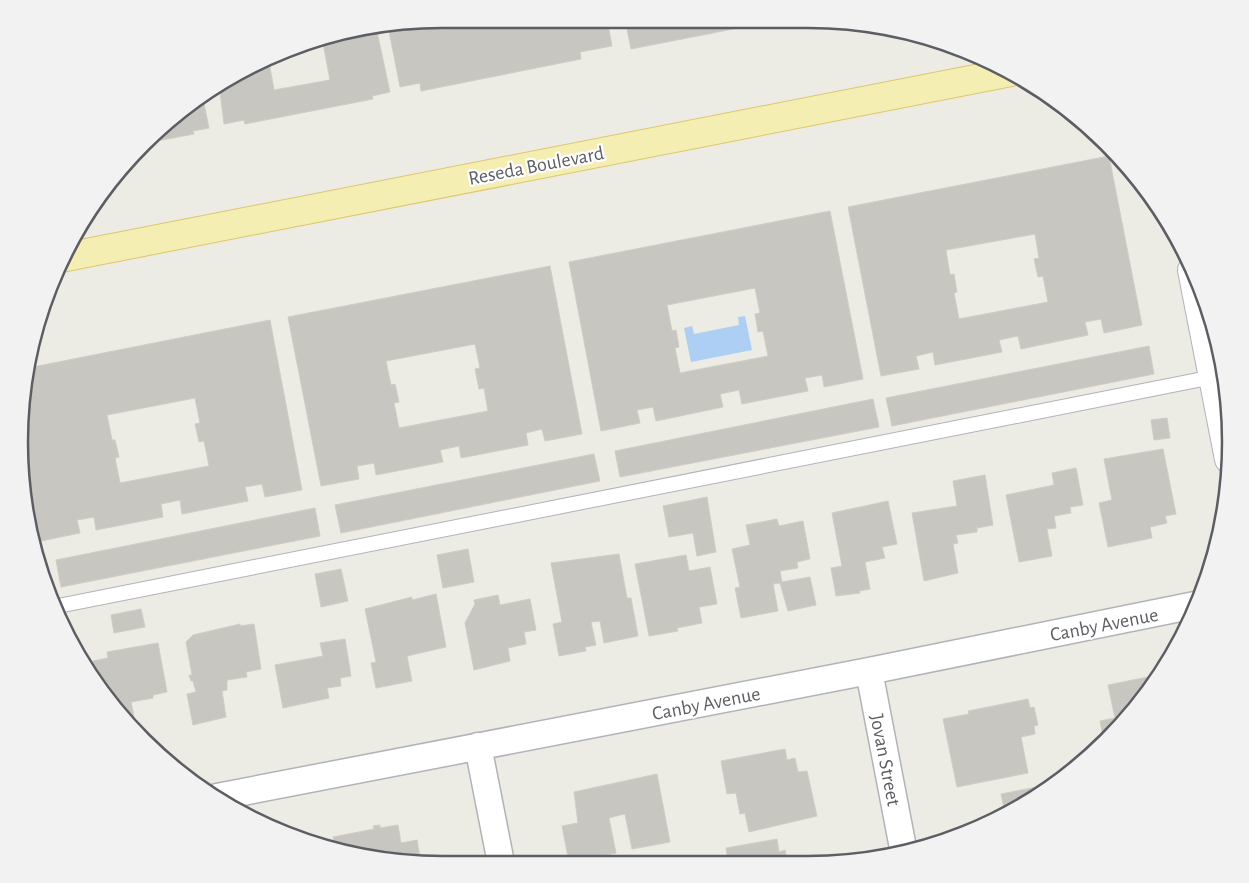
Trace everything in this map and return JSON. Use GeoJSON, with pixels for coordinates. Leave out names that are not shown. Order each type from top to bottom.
{"type":"FeatureCollection","features":[{"type":"Feature","properties":{"kind":"main road","name":"Reseda Boulevard"},"geometry":{"type":"LineString","coordinates":[[71,256],[999,74]]}},
{"type":"Feature","properties":{"kind":"street","name":"Canby Avenue"},"geometry":{"type":"LineString","coordinates":[[226,795],[869,672],[1187,607]]}},
{"type":"Feature","properties":{"kind":"street","name":"Jovan Street"},"geometry":{"type":"LineString","coordinates":[[869,672],[902,844]]}},
{"type":"Feature","properties":{"kind":"street"},"geometry":{"type":"LineString","coordinates":[[478,746],[500,856]]}},
{"type":"Feature","properties":{"kind":"lane"},"geometry":{"type":"LineString","coordinates":[[61,605],[1216,377]]}},
{"type":"Feature","properties":{"kind":"water"},"geometry":{"type":"Polygon","coordinates":[[[745,316],[752,350],[691,362],[684,328],[692,326],[694,334],[739,325],[738,317],[745,316]]]}},
{"type":"Feature","properties":{"kind":"building"},"geometry":{"type":"Polygon","coordinates":[[[414,28],[609,28],[612,46],[580,52],[581,59],[421,91],[420,83],[400,87],[389,31],[414,28]]]}},
{"type":"Feature","properties":{"kind":"building"},"geometry":{"type":"Polygon","coordinates":[[[627,28],[738,28],[631,49],[627,28]]]}},
{"type":"Feature","properties":{"kind":"building"},"geometry":{"type":"Polygon","coordinates":[[[377,33],[390,92],[372,96],[373,99],[245,124],[244,120],[224,124],[220,92],[270,65],[274,90],[330,80],[323,45],[377,33]]]}},
{"type":"Feature","properties":{"kind":"building"},"geometry":{"type":"Polygon","coordinates":[[[204,102],[209,128],[193,131],[194,134],[158,141],[204,102]]]}},
{"type":"Feature","properties":{"kind":"building"},"geometry":{"type":"Polygon","coordinates":[[[1107,156],[1110,159],[1142,325],[1104,333],[1101,319],[1085,322],[1088,335],[1021,349],[1018,336],[999,340],[1002,352],[935,365],[933,352],[916,356],[919,369],[881,376],[848,207],[1107,156]],[[1035,234],[946,250],[950,275],[954,274],[957,292],[954,293],[959,319],[1048,302],[1043,276],[1038,277],[1034,259],[1039,258],[1035,234]]]}},
{"type":"Feature","properties":{"kind":"building"},"geometry":{"type":"Polygon","coordinates":[[[830,211],[863,379],[824,387],[822,375],[805,378],[808,391],[742,404],[739,390],[720,394],[723,407],[656,421],[653,407],[637,410],[640,423],[601,431],[569,262],[830,211]],[[755,288],[667,305],[672,331],[676,330],[679,347],[675,348],[680,373],[768,356],[763,331],[758,332],[755,314],[760,313],[755,288]]]}},
{"type":"Feature","properties":{"kind":"building"},"geometry":{"type":"Polygon","coordinates":[[[550,266],[582,434],[545,441],[542,429],[526,433],[528,445],[461,458],[459,446],[440,450],[443,462],[376,475],[374,463],[357,466],[359,479],[321,486],[288,317],[550,266]],[[475,344],[386,361],[391,385],[395,384],[399,402],[394,403],[399,428],[488,411],[484,388],[479,389],[475,369],[480,368],[475,344]]]}},
{"type":"Feature","properties":{"kind":"building"},"geometry":{"type":"Polygon","coordinates":[[[270,320],[302,490],[265,497],[262,484],[245,487],[248,501],[182,514],[180,500],[161,504],[163,517],[96,530],[94,517],[77,520],[80,533],[41,541],[28,469],[28,414],[34,367],[270,320]],[[195,398],[107,415],[112,440],[115,440],[119,457],[115,458],[120,483],[209,466],[204,441],[199,442],[195,424],[200,423],[195,398]]]}},
{"type":"Feature","properties":{"kind":"building"},"geometry":{"type":"Polygon","coordinates":[[[1149,346],[1154,374],[892,426],[886,398],[1149,346]]]}},
{"type":"Feature","properties":{"kind":"building"},"geometry":{"type":"Polygon","coordinates":[[[873,399],[879,427],[620,477],[615,451],[873,399]]]}},
{"type":"Feature","properties":{"kind":"building"},"geometry":{"type":"Polygon","coordinates":[[[1167,418],[1170,438],[1154,440],[1151,420],[1167,418]]]}},
{"type":"Feature","properties":{"kind":"building"},"geometry":{"type":"Polygon","coordinates":[[[1163,449],[1176,514],[1165,516],[1167,523],[1150,527],[1152,538],[1108,547],[1099,503],[1112,500],[1104,459],[1163,449]]]}},
{"type":"Feature","properties":{"kind":"building"},"geometry":{"type":"Polygon","coordinates":[[[594,454],[600,481],[341,533],[335,505],[594,454]]]}},
{"type":"Feature","properties":{"kind":"building"},"geometry":{"type":"Polygon","coordinates":[[[1076,468],[1083,505],[1070,507],[1071,513],[1054,516],[1056,528],[1047,529],[1052,556],[1019,562],[1006,495],[1054,485],[1052,473],[1076,468]]]}},
{"type":"Feature","properties":{"kind":"building"},"geometry":{"type":"Polygon","coordinates":[[[985,475],[993,525],[977,528],[977,532],[956,535],[958,543],[953,544],[958,573],[924,581],[912,513],[957,506],[953,481],[985,475]]]}},
{"type":"Feature","properties":{"kind":"building"},"geometry":{"type":"Polygon","coordinates":[[[707,497],[716,552],[697,556],[693,533],[669,537],[663,506],[707,497]]]}},
{"type":"Feature","properties":{"kind":"building"},"geometry":{"type":"Polygon","coordinates":[[[888,501],[897,544],[882,547],[885,558],[865,562],[870,589],[859,591],[860,593],[836,596],[831,568],[842,566],[832,513],[888,501]]]}},
{"type":"Feature","properties":{"kind":"building"},"geometry":{"type":"Polygon","coordinates":[[[315,508],[320,536],[61,587],[56,560],[315,508]]]}},
{"type":"Feature","properties":{"kind":"building"},"geometry":{"type":"Polygon","coordinates":[[[777,519],[779,526],[803,521],[810,559],[797,562],[798,568],[780,571],[782,582],[810,577],[816,605],[788,611],[780,583],[773,584],[778,611],[741,618],[735,588],[740,587],[732,549],[750,545],[746,525],[777,519]]]}},
{"type":"Feature","properties":{"kind":"building"},"geometry":{"type":"Polygon","coordinates":[[[468,549],[474,582],[443,588],[437,555],[468,549]]]}},
{"type":"Feature","properties":{"kind":"building"},"geometry":{"type":"Polygon","coordinates":[[[619,554],[627,598],[631,598],[638,636],[604,643],[600,621],[591,622],[596,645],[585,647],[586,651],[559,656],[553,624],[562,622],[551,563],[619,554]]]}},
{"type":"Feature","properties":{"kind":"building"},"geometry":{"type":"Polygon","coordinates":[[[686,555],[689,571],[710,567],[717,604],[699,607],[702,623],[677,628],[678,631],[649,636],[635,564],[686,555]]]}},
{"type":"Feature","properties":{"kind":"building"},"geometry":{"type":"Polygon","coordinates":[[[341,569],[348,601],[321,607],[315,574],[341,569]]]}},
{"type":"Feature","properties":{"kind":"building"},"geometry":{"type":"Polygon","coordinates":[[[436,594],[446,647],[407,656],[412,681],[376,688],[371,663],[376,662],[365,609],[412,597],[412,600],[436,594]]]}},
{"type":"Feature","properties":{"kind":"building"},"geometry":{"type":"Polygon","coordinates":[[[498,595],[500,605],[530,599],[536,630],[524,632],[526,644],[508,648],[510,661],[474,670],[465,623],[475,604],[474,600],[498,595]]]}},
{"type":"Feature","properties":{"kind":"building"},"geometry":{"type":"Polygon","coordinates":[[[141,609],[145,627],[114,633],[111,615],[141,609]]]}},
{"type":"Feature","properties":{"kind":"building"},"geometry":{"type":"Polygon","coordinates":[[[240,624],[240,626],[254,624],[261,669],[246,672],[247,677],[227,680],[227,690],[222,691],[226,717],[193,725],[187,694],[196,692],[189,675],[192,675],[186,642],[193,635],[240,624]]]}},
{"type":"Feature","properties":{"kind":"building"},"geometry":{"type":"Polygon","coordinates":[[[345,639],[351,676],[340,678],[341,686],[327,688],[329,698],[283,708],[275,665],[323,656],[320,643],[345,639]]]}},
{"type":"Feature","properties":{"kind":"building"},"geometry":{"type":"Polygon","coordinates":[[[158,643],[167,692],[153,695],[153,698],[131,702],[134,719],[113,694],[94,667],[93,661],[108,658],[107,652],[158,643]]]}},
{"type":"Feature","properties":{"kind":"building"},"geometry":{"type":"Polygon","coordinates":[[[1148,677],[1136,694],[1119,714],[1102,732],[1100,721],[1115,718],[1108,685],[1148,677]]]}},
{"type":"Feature","properties":{"kind":"building"},"geometry":{"type":"Polygon","coordinates":[[[1028,699],[1030,708],[1034,707],[1038,725],[1034,726],[1035,734],[1021,737],[1028,773],[957,787],[943,719],[969,714],[968,711],[1028,699]]]}},
{"type":"Feature","properties":{"kind":"building"},"geometry":{"type":"Polygon","coordinates":[[[785,749],[787,760],[795,758],[798,772],[807,771],[817,816],[749,832],[745,813],[740,814],[736,793],[727,794],[721,761],[785,749]]]}},
{"type":"Feature","properties":{"kind":"building"},"geometry":{"type":"Polygon","coordinates":[[[657,774],[670,842],[632,849],[625,814],[609,818],[616,853],[600,856],[568,856],[562,826],[578,823],[574,792],[657,774]]]}},
{"type":"Feature","properties":{"kind":"building"},"geometry":{"type":"Polygon","coordinates":[[[1036,787],[1004,806],[1001,794],[1036,787]]]}},
{"type":"Feature","properties":{"kind":"building"},"geometry":{"type":"Polygon","coordinates":[[[380,825],[380,828],[398,825],[401,843],[417,840],[420,855],[361,848],[334,841],[333,837],[374,829],[373,826],[380,825]]]}},
{"type":"Feature","properties":{"kind":"building"},"geometry":{"type":"Polygon","coordinates":[[[777,839],[779,852],[785,850],[786,856],[727,856],[726,848],[777,839]]]}}]}
